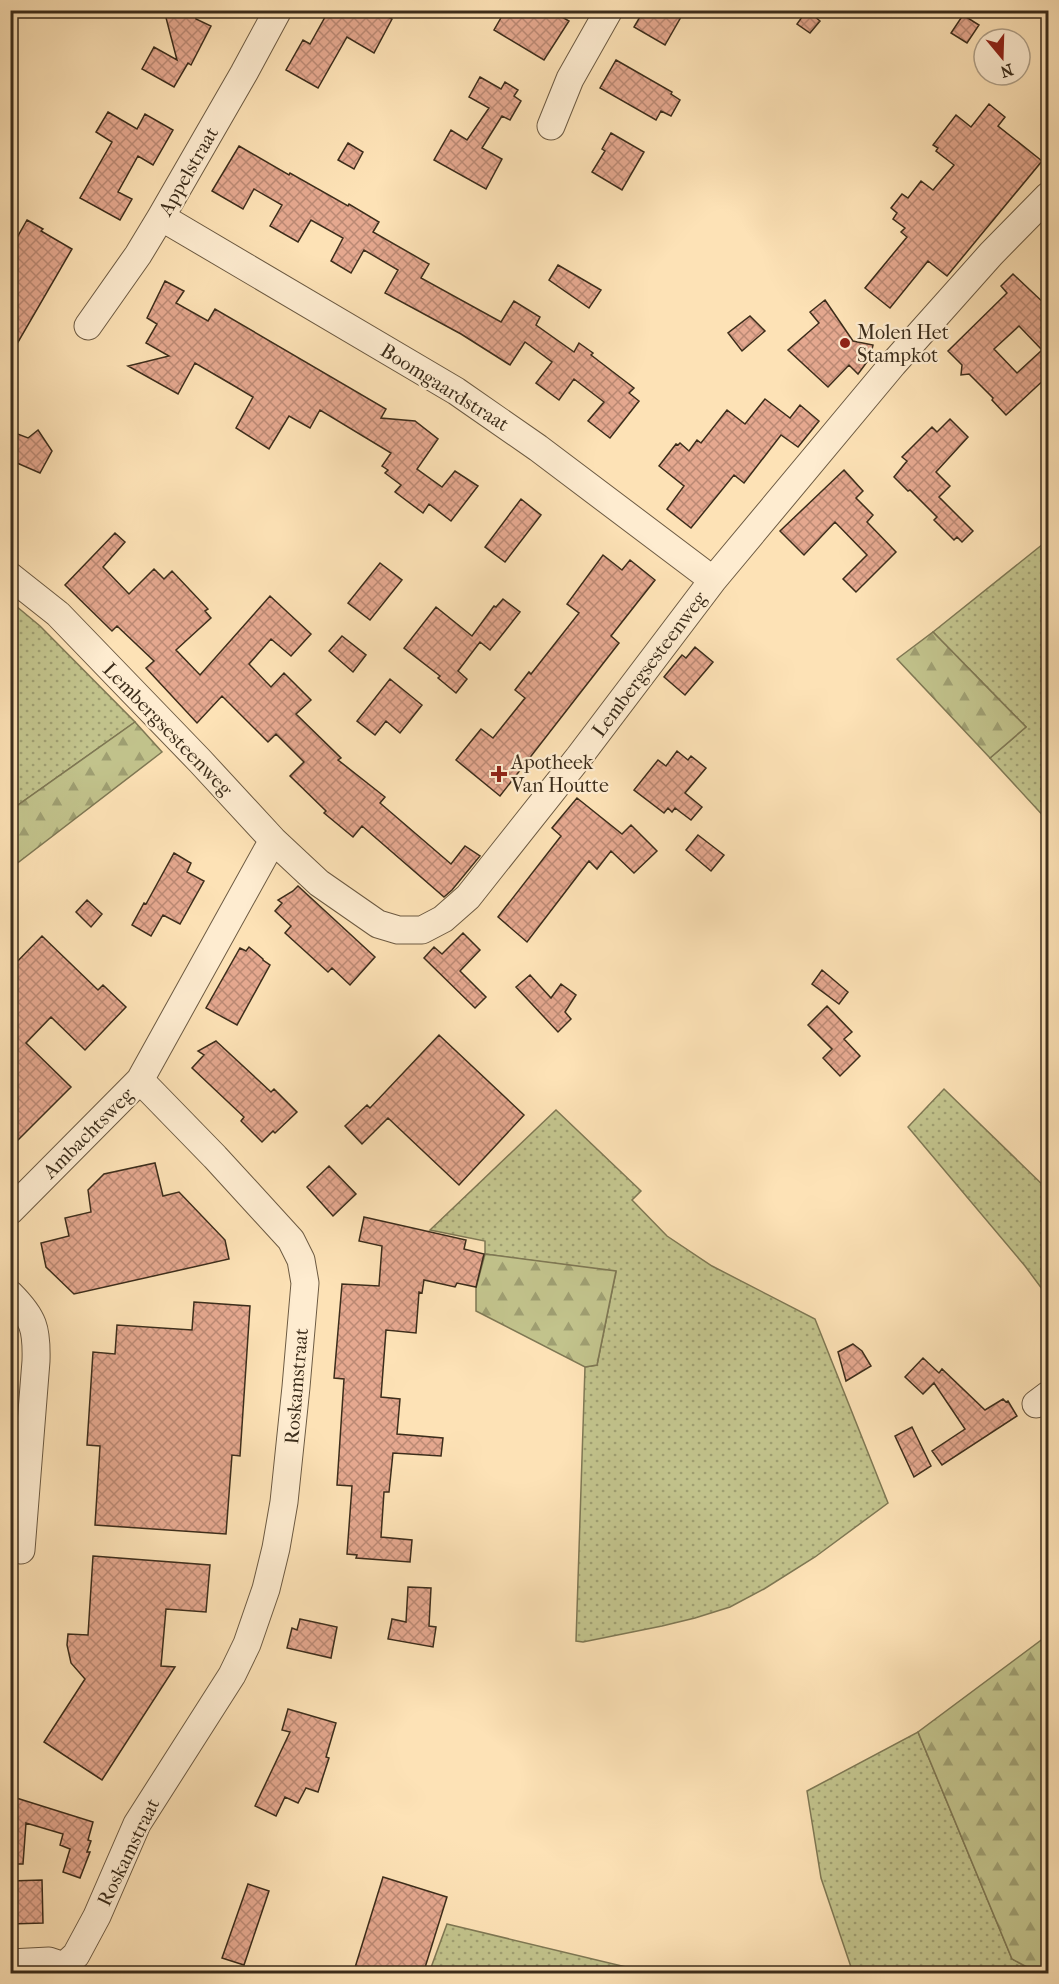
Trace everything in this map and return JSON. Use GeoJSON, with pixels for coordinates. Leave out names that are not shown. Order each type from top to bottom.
{"type":"FeatureCollection","features":[{"type":"Feature","properties":{"kind":"street","name":"Appelstraat"},"geometry":{"type":"LineString","coordinates":[[88,326],[138,255],[161,217],[278,10]]}},
{"type":"Feature","properties":{"kind":"street"},"geometry":{"type":"LineString","coordinates":[[551,126],[570,79],[609,10]]}},
{"type":"Feature","properties":{"kind":"street","name":"Lembergsesteenweg"},"geometry":{"type":"LineString","coordinates":[[10,576],[58,614],[201,761],[273,840],[320,883],[378,924],[398,930],[422,930],[444,919],[471,894],[579,757],[713,580],[893,364],[991,254],[1048,196]]}},
{"type":"Feature","properties":{"kind":"street","name":"Boomgaardstraat"},"geometry":{"type":"LineString","coordinates":[[161,217],[456,391],[538,448],[713,580]]}},
{"type":"Feature","properties":{"kind":"street"},"geometry":{"type":"LineString","coordinates":[[140,1080],[273,840]]}},
{"type":"Feature","properties":{"kind":"street","name":"Ambachtsweg"},"geometry":{"type":"LineString","coordinates":[[10,1211],[140,1080]]}},
{"type":"Feature","properties":{"kind":"street","name":"Roskamstraat"},"geometry":{"type":"LineString","coordinates":[[66,1970],[97,1916],[137,1824],[232,1675],[247,1644],[266,1589],[284,1502],[305,1282],[301,1260],[291,1240],[140,1080]]}},
{"type":"Feature","properties":{"kind":"street"},"geometry":{"type":"LineString","coordinates":[[10,1294],[26,1310],[36,1335],[36,1361],[21,1550]]}},
{"type":"Feature","properties":{"kind":"street"},"geometry":{"type":"LineString","coordinates":[[10,1963],[49,1961],[66,1970]]}},
{"type":"Feature","properties":{"kind":"green space"},"geometry":{"type":"Polygon","coordinates":[[[1048,540],[1048,821],[990,758],[1026,727],[933,632],[1048,540]]]}},
{"type":"Feature","properties":{"kind":"green space"},"geometry":{"type":"Polygon","coordinates":[[[10,601],[40,626],[135,722],[11,810],[10,601]]]}},
{"type":"Feature","properties":{"kind":"green space"},"geometry":{"type":"Polygon","coordinates":[[[933,632],[1026,727],[990,758],[897,659],[933,632]]]}},
{"type":"Feature","properties":{"kind":"green space"},"geometry":{"type":"Polygon","coordinates":[[[135,722],[162,752],[11,868],[11,810],[135,722]]]}},
{"type":"Feature","properties":{"kind":"green space"},"geometry":{"type":"Polygon","coordinates":[[[944,1089],[1048,1190],[1048,1297],[1025,1266],[908,1127],[944,1089]]]}},
{"type":"Feature","properties":{"kind":"green space"},"geometry":{"type":"Polygon","coordinates":[[[556,1110],[641,1191],[632,1200],[667,1236],[712,1266],[815,1319],[888,1503],[815,1557],[730,1607],[662,1626],[583,1642],[576,1641],[585,1367],[597,1365],[616,1272],[485,1254],[485,1241],[430,1230],[556,1110]]]}},
{"type":"Feature","properties":{"kind":"green space"},"geometry":{"type":"Polygon","coordinates":[[[485,1254],[616,1271],[597,1365],[585,1367],[476,1311],[476,1288],[485,1254]]]}},
{"type":"Feature","properties":{"kind":"green space"},"geometry":{"type":"Polygon","coordinates":[[[1048,1635],[1048,1973],[1038,1973],[1012,1959],[918,1732],[1048,1635]]]}},
{"type":"Feature","properties":{"kind":"green space"},"geometry":{"type":"Polygon","coordinates":[[[918,1732],[1012,1959],[1038,1973],[853,1973],[821,1878],[807,1791],[918,1732]]]}},
{"type":"Feature","properties":{"kind":"green space"},"geometry":{"type":"Polygon","coordinates":[[[447,1924],[651,1973],[429,1973],[447,1924]]]}},
{"type":"Feature","properties":{"kind":"building"},"geometry":{"type":"Polygon","coordinates":[[[164,10],[194,10],[196,19],[211,26],[191,65],[188,63],[174,87],[142,69],[154,47],[177,60],[164,10]]]}},
{"type":"Feature","properties":{"kind":"building"},"geometry":{"type":"Polygon","coordinates":[[[329,10],[376,10],[392,19],[374,53],[347,37],[318,88],[286,70],[303,40],[310,44],[329,10]]]}},
{"type":"Feature","properties":{"kind":"building"},"geometry":{"type":"Polygon","coordinates":[[[517,10],[550,10],[569,21],[544,60],[494,30],[502,16],[517,10]]]}},
{"type":"Feature","properties":{"kind":"building"},"geometry":{"type":"Polygon","coordinates":[[[644,10],[685,10],[665,45],[634,27],[644,10]]]}},
{"type":"Feature","properties":{"kind":"building"},"geometry":{"type":"Polygon","coordinates":[[[807,10],[820,21],[810,33],[797,24],[807,10]]]}},
{"type":"Feature","properties":{"kind":"building"},"geometry":{"type":"Polygon","coordinates":[[[963,15],[979,25],[972,27],[972,36],[967,43],[951,33],[963,15]]]}},
{"type":"Feature","properties":{"kind":"building"},"geometry":{"type":"Polygon","coordinates":[[[616,60],[672,92],[671,94],[680,100],[671,116],[661,111],[656,120],[600,88],[616,60]]]}},
{"type":"Feature","properties":{"kind":"building"},"geometry":{"type":"Polygon","coordinates":[[[480,77],[501,89],[505,82],[518,90],[514,96],[521,101],[510,120],[502,116],[482,148],[502,159],[486,189],[434,160],[451,130],[467,140],[489,108],[469,97],[480,77]]]}},
{"type":"Feature","properties":{"kind":"building"},"geometry":{"type":"Polygon","coordinates":[[[989,104],[1005,117],[998,126],[1042,161],[947,276],[928,261],[890,308],[865,288],[907,237],[901,232],[905,228],[893,219],[897,213],[891,208],[902,194],[908,198],[921,181],[933,190],[954,165],[936,151],[938,148],[933,145],[956,115],[971,127],[989,104]]]}},
{"type":"Feature","properties":{"kind":"building"},"geometry":{"type":"Polygon","coordinates":[[[108,112],[137,129],[145,114],[173,130],[153,165],[138,156],[118,192],[132,199],[120,220],[80,198],[112,142],[96,132],[108,112]]]}},
{"type":"Feature","properties":{"kind":"building"},"geometry":{"type":"Polygon","coordinates":[[[611,133],[644,152],[622,190],[592,172],[605,151],[602,149],[611,133]]]}},
{"type":"Feature","properties":{"kind":"building"},"geometry":{"type":"Polygon","coordinates":[[[348,143],[363,152],[354,169],[338,160],[348,143]]]}},
{"type":"Feature","properties":{"kind":"building"},"geometry":{"type":"Polygon","coordinates":[[[239,146],[379,222],[373,232],[429,264],[421,278],[501,322],[514,301],[540,317],[536,325],[574,352],[579,343],[593,353],[591,355],[634,388],[629,393],[639,401],[610,438],[588,421],[604,402],[574,379],[559,400],[536,383],[552,362],[525,342],[510,365],[461,334],[385,293],[398,270],[364,250],[351,273],[331,261],[343,238],[311,220],[298,242],[270,226],[282,205],[254,189],[243,209],[212,191],[239,146]]]}},
{"type":"Feature","properties":{"kind":"building"},"geometry":{"type":"Polygon","coordinates":[[[27,220],[72,249],[10,356],[10,250],[27,220]]]}},
{"type":"Feature","properties":{"kind":"building"},"geometry":{"type":"Polygon","coordinates":[[[558,265],[601,290],[589,308],[549,280],[558,265]]]}},
{"type":"Feature","properties":{"kind":"building"},"geometry":{"type":"Polygon","coordinates":[[[1013,274],[1048,307],[1048,376],[1006,415],[969,374],[961,375],[962,365],[948,351],[1007,293],[1001,286],[1013,274]],[[1019,326],[994,349],[1017,373],[1042,350],[1019,326]]]}},
{"type":"Feature","properties":{"kind":"building"},"geometry":{"type":"Polygon","coordinates":[[[165,281],[184,291],[176,303],[208,321],[215,309],[386,409],[381,418],[415,421],[438,439],[417,469],[442,487],[455,471],[478,486],[451,521],[429,504],[423,513],[395,492],[401,485],[385,473],[388,470],[382,466],[391,453],[320,410],[310,428],[289,416],[269,449],[236,428],[253,397],[231,384],[195,363],[178,394],[128,366],[169,356],[146,343],[157,324],[147,318],[165,281]]]}},
{"type":"Feature","properties":{"kind":"building"},"geometry":{"type":"Polygon","coordinates":[[[825,300],[853,341],[873,345],[870,358],[858,374],[849,365],[828,387],[788,350],[819,323],[810,312],[825,300]]]}},
{"type":"Feature","properties":{"kind":"building"},"geometry":{"type":"Polygon","coordinates":[[[750,316],[765,331],[742,351],[728,333],[750,316]]]}},
{"type":"Feature","properties":{"kind":"building"},"geometry":{"type":"Polygon","coordinates":[[[765,399],[790,418],[800,405],[819,421],[798,447],[781,435],[744,483],[734,475],[691,528],[667,509],[684,486],[659,466],[676,444],[680,443],[689,451],[697,440],[701,443],[727,410],[745,424],[765,399]]]}},
{"type":"Feature","properties":{"kind":"building"},"geometry":{"type":"Polygon","coordinates":[[[950,419],[968,437],[936,472],[950,486],[939,497],[973,531],[962,542],[957,537],[954,540],[934,520],[937,517],[894,477],[907,461],[902,457],[932,427],[937,432],[950,419]]]}},
{"type":"Feature","properties":{"kind":"building"},"geometry":{"type":"Polygon","coordinates":[[[38,430],[52,451],[40,473],[10,460],[10,431],[28,438],[38,430]]]}},
{"type":"Feature","properties":{"kind":"building"},"geometry":{"type":"Polygon","coordinates":[[[844,470],[863,491],[856,498],[873,515],[867,522],[896,552],[856,592],[843,579],[867,555],[835,522],[804,555],[780,531],[844,470]]]}},
{"type":"Feature","properties":{"kind":"building"},"geometry":{"type":"Polygon","coordinates":[[[521,499],[541,515],[505,562],[485,547],[521,499]]]}},
{"type":"Feature","properties":{"kind":"building"},"geometry":{"type":"Polygon","coordinates":[[[115,533],[125,542],[103,567],[129,594],[154,569],[164,579],[172,571],[208,609],[205,611],[211,618],[176,650],[200,675],[270,596],[311,634],[291,656],[271,639],[249,664],[271,687],[284,673],[311,700],[296,714],[341,758],[338,760],[385,797],[380,803],[451,864],[465,846],[480,856],[452,890],[444,897],[362,826],[353,837],[324,813],[326,811],[290,776],[304,762],[276,734],[268,742],[222,696],[197,723],[146,668],[154,661],[117,626],[112,631],[65,585],[115,533]]]}},
{"type":"Feature","properties":{"kind":"building"},"geometry":{"type":"Polygon","coordinates":[[[603,555],[622,570],[630,560],[655,580],[611,636],[619,643],[500,796],[456,760],[481,729],[493,738],[525,698],[515,690],[529,672],[531,674],[579,613],[567,604],[603,555]]]}},
{"type":"Feature","properties":{"kind":"building"},"geometry":{"type":"Polygon","coordinates":[[[380,563],[402,580],[370,620],[348,603],[380,563]]]}},
{"type":"Feature","properties":{"kind":"building"},"geometry":{"type":"Polygon","coordinates":[[[503,599],[520,612],[490,650],[480,642],[458,671],[467,679],[456,693],[438,678],[440,676],[404,648],[436,607],[472,636],[494,606],[496,607],[503,599]]]}},
{"type":"Feature","properties":{"kind":"building"},"geometry":{"type":"Polygon","coordinates":[[[342,636],[366,655],[353,672],[329,651],[342,636]]]}},
{"type":"Feature","properties":{"kind":"building"},"geometry":{"type":"Polygon","coordinates":[[[695,647],[713,662],[685,695],[664,677],[682,655],[686,658],[695,647]]]}},
{"type":"Feature","properties":{"kind":"building"},"geometry":{"type":"Polygon","coordinates":[[[390,679],[422,705],[400,733],[386,721],[375,735],[357,721],[390,679]]]}},
{"type":"Feature","properties":{"kind":"building"},"geometry":{"type":"Polygon","coordinates":[[[677,751],[688,760],[691,756],[706,768],[685,793],[702,807],[691,820],[675,808],[672,812],[668,808],[664,813],[634,790],[658,760],[666,766],[677,751]]]}},
{"type":"Feature","properties":{"kind":"building"},"geometry":{"type":"Polygon","coordinates":[[[577,798],[622,834],[631,825],[657,851],[634,873],[611,851],[597,869],[589,861],[527,942],[498,917],[561,836],[552,828],[577,798]]]}},
{"type":"Feature","properties":{"kind":"building"},"geometry":{"type":"Polygon","coordinates":[[[698,835],[724,855],[711,871],[686,850],[698,835]]]}},
{"type":"Feature","properties":{"kind":"building"},"geometry":{"type":"Polygon","coordinates":[[[174,853],[191,863],[187,872],[204,881],[180,924],[163,915],[151,936],[132,925],[174,853]]]}},
{"type":"Feature","properties":{"kind":"building"},"geometry":{"type":"Polygon","coordinates":[[[298,886],[375,957],[350,985],[332,968],[328,972],[285,933],[291,926],[275,911],[282,903],[278,900],[298,886]]]}},
{"type":"Feature","properties":{"kind":"building"},"geometry":{"type":"Polygon","coordinates":[[[87,900],[102,914],[91,927],[76,912],[87,900]]]}},
{"type":"Feature","properties":{"kind":"building"},"geometry":{"type":"Polygon","coordinates":[[[463,933],[480,950],[460,971],[486,997],[475,1008],[424,958],[434,947],[442,954],[463,933]]]}},
{"type":"Feature","properties":{"kind":"building"},"geometry":{"type":"Polygon","coordinates":[[[42,936],[98,990],[103,985],[126,1007],[85,1050],[51,1017],[26,1043],[71,1087],[10,1148],[10,969],[42,936]]]}},
{"type":"Feature","properties":{"kind":"building"},"geometry":{"type":"Polygon","coordinates":[[[249,947],[270,965],[237,1025],[206,1008],[240,948],[246,951],[249,947]]]}},
{"type":"Feature","properties":{"kind":"building"},"geometry":{"type":"Polygon","coordinates":[[[822,970],[848,992],[839,1004],[812,984],[822,970]]]}},
{"type":"Feature","properties":{"kind":"building"},"geometry":{"type":"Polygon","coordinates":[[[530,975],[551,998],[561,984],[576,995],[565,1012],[571,1019],[558,1032],[516,987],[530,975]]]}},
{"type":"Feature","properties":{"kind":"building"},"geometry":{"type":"Polygon","coordinates":[[[827,1006],[852,1032],[844,1039],[860,1056],[840,1076],[823,1058],[832,1049],[808,1025],[827,1006]]]}},
{"type":"Feature","properties":{"kind":"building"},"geometry":{"type":"Polygon","coordinates":[[[439,1035],[524,1115],[459,1185],[388,1118],[362,1144],[345,1126],[367,1105],[370,1108],[439,1035]]]}},
{"type":"Feature","properties":{"kind":"building"},"geometry":{"type":"Polygon","coordinates":[[[216,1041],[271,1092],[274,1089],[297,1112],[262,1142],[241,1121],[244,1117],[192,1068],[204,1055],[198,1051],[216,1041]]]}},
{"type":"Feature","properties":{"kind":"building"},"geometry":{"type":"Polygon","coordinates":[[[155,1163],[163,1196],[179,1192],[225,1240],[229,1259],[74,1294],[46,1267],[41,1243],[69,1236],[65,1218],[91,1212],[88,1190],[104,1174],[155,1163]]]}},
{"type":"Feature","properties":{"kind":"building"},"geometry":{"type":"Polygon","coordinates":[[[329,1166],[356,1194],[333,1216],[307,1187],[329,1166]]]}},
{"type":"Feature","properties":{"kind":"building"},"geometry":{"type":"Polygon","coordinates":[[[364,1217],[466,1240],[464,1249],[484,1254],[476,1287],[457,1283],[455,1287],[424,1280],[422,1293],[419,1292],[416,1333],[386,1330],[381,1397],[400,1399],[397,1434],[443,1438],[441,1456],[393,1453],[389,1492],[384,1492],[381,1537],[412,1540],[410,1562],[356,1558],[357,1555],[347,1554],[352,1486],[337,1485],[344,1379],[334,1378],[342,1284],[379,1286],[382,1246],[359,1241],[364,1217]]]}},
{"type":"Feature","properties":{"kind":"building"},"geometry":{"type":"Polygon","coordinates":[[[194,1302],[250,1306],[240,1456],[232,1455],[226,1534],[95,1525],[100,1446],[87,1445],[93,1352],[115,1354],[117,1325],[192,1330],[194,1302]]]}},
{"type":"Feature","properties":{"kind":"building"},"geometry":{"type":"Polygon","coordinates":[[[853,1344],[862,1351],[871,1366],[846,1381],[838,1352],[853,1344]]]}},
{"type":"Feature","properties":{"kind":"building"},"geometry":{"type":"Polygon","coordinates":[[[923,1358],[939,1373],[942,1369],[985,1410],[1003,1399],[1008,1401],[1017,1416],[942,1465],[932,1451],[965,1429],[934,1383],[923,1394],[905,1377],[923,1358]]]}},
{"type":"Feature","properties":{"kind":"building"},"geometry":{"type":"Polygon","coordinates":[[[912,1427],[931,1466],[914,1477],[895,1436],[912,1427]]]}},
{"type":"Feature","properties":{"kind":"building"},"geometry":{"type":"Polygon","coordinates":[[[93,1556],[210,1565],[206,1612],[166,1609],[161,1666],[175,1667],[102,1780],[44,1742],[85,1679],[71,1663],[67,1645],[68,1634],[88,1635],[93,1556]]]}},
{"type":"Feature","properties":{"kind":"building"},"geometry":{"type":"Polygon","coordinates":[[[408,1587],[431,1588],[429,1626],[436,1627],[433,1647],[388,1639],[392,1619],[406,1622],[408,1587]]]}},
{"type":"Feature","properties":{"kind":"building"},"geometry":{"type":"Polygon","coordinates":[[[300,1619],[337,1627],[331,1658],[287,1648],[292,1628],[297,1630],[300,1619]]]}},
{"type":"Feature","properties":{"kind":"building"},"geometry":{"type":"Polygon","coordinates":[[[288,1709],[336,1723],[326,1757],[329,1758],[318,1792],[306,1788],[298,1803],[285,1797],[276,1816],[255,1806],[290,1732],[282,1730],[288,1709]]]}},
{"type":"Feature","properties":{"kind":"building"},"geometry":{"type":"Polygon","coordinates":[[[10,1796],[93,1822],[88,1840],[91,1841],[87,1852],[90,1852],[80,1878],[63,1872],[70,1849],[60,1845],[63,1834],[26,1823],[23,1864],[10,1864],[10,1796]]]}},
{"type":"Feature","properties":{"kind":"building"},"geometry":{"type":"Polygon","coordinates":[[[383,1877],[447,1897],[423,1974],[353,1974],[383,1877]]]}},
{"type":"Feature","properties":{"kind":"building"},"geometry":{"type":"Polygon","coordinates":[[[42,1880],[43,1923],[10,1924],[10,1881],[42,1880]]]}},
{"type":"Feature","properties":{"kind":"building"},"geometry":{"type":"Polygon","coordinates":[[[248,1884],[269,1891],[244,1965],[222,1958],[248,1884]]]}},
{"type":"Feature","properties":{"kind":"place","name":"Molen Het Stampkot"},"geometry":{"type":"Point","coordinates":[845,343]}},
{"type":"Feature","properties":{"kind":"place","name":"Apotheek Van Houtte"},"geometry":{"type":"Point","coordinates":[499,774]}}]}
